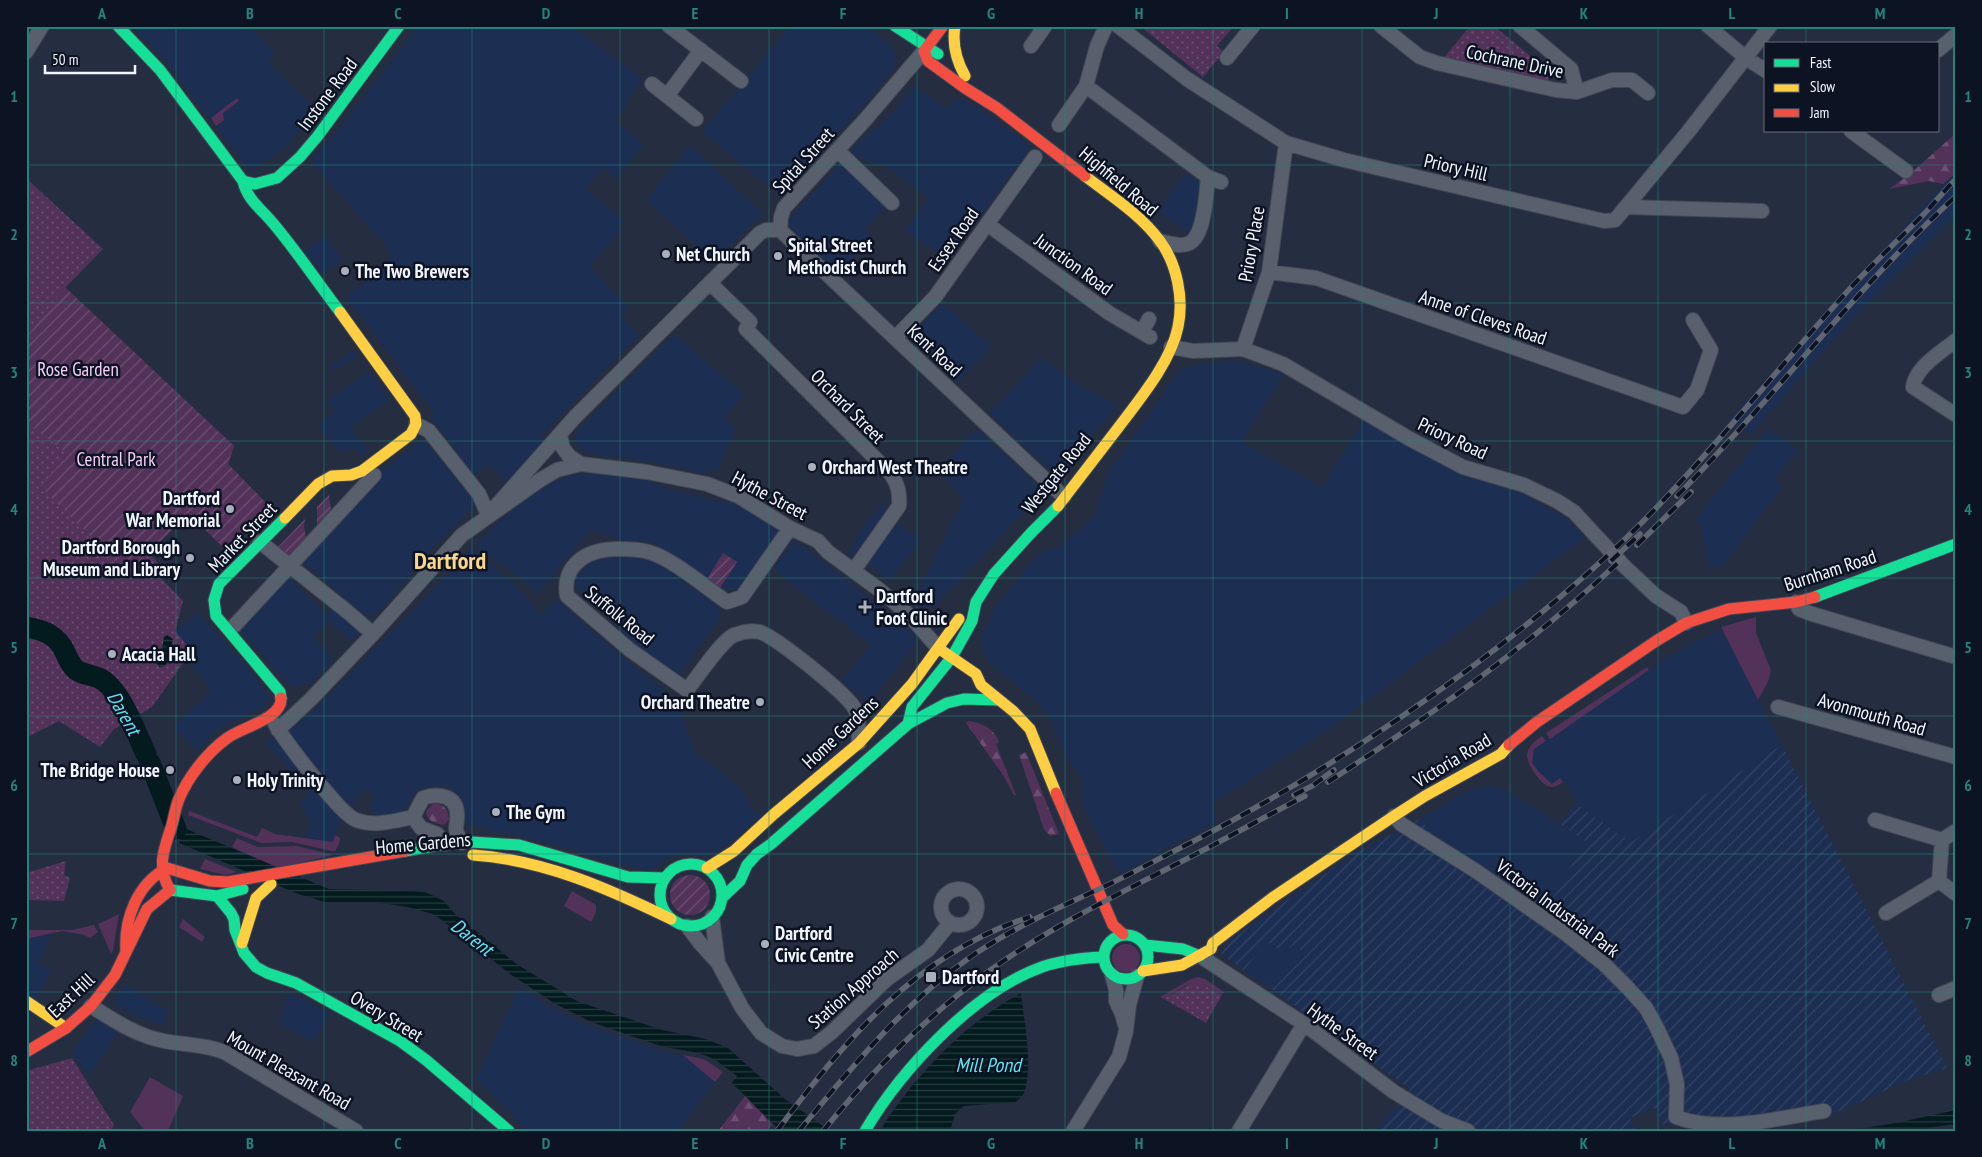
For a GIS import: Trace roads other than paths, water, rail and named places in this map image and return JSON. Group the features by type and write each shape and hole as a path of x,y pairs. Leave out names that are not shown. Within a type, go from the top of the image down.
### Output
{"main road":[{"path":"118,26 160,70 243,181 244,189 271,221 411,409 415,416 416,424"},
{"name":"Instone Road","path":"271,221 270,199 277,178 318,137 399,26"},
{"name":"Highfield Road","path":"895,26 926,49 955,66 997,108"},
{"path":"906,33 924,35 943,26"},
{"path":"926,49 943,26"},
{"name":"Highfield Road","path":"955,26 955,52 965,76"},
{"name":"Highfield Road","path":"926,49 925,57 928,61 997,108 1140,218 1160,241 1174,270 1179,291 1180,308"},
{"name":"Instone Road","path":"243,181 255,184 277,178"},
{"path":"256,204 264,182"},
{"name":"Westgate Road","path":"949,662 972,621 976,602 994,574 1057,508 1150,386 1171,347 1178,328 1180,308"},
{"name":"Market Street","path":"274,723 283,699 280,692 216,616 213,608 214,596 219,584 318,484 332,476 351,475 362,471 411,434 416,424"},
{"name":"Burnham Road","path":"1711,614 1729,609 1796,602 1956,544"},
{"name":"Home Gardens","path":"707,868 720,862 742,845 774,814 859,743 919,676 965,608 976,602"},
{"name":"Victoria Road","path":"1112,975 1127,979 1140,974 1182,965 1200,956 1211,949 1213,943 1272,898 1394,816 1425,796 1502,754 1512,741 1537,722 1656,641 1686,623 1711,614"},
{"name":"Hythe Street","path":"938,649 971,684 981,685 1013,710 1030,729 1076,842 1113,925 1122,934"},
{"name":"Home Gardens","path":"722,898 740,880 747,865 757,854 771,844 908,724 912,707 949,662"},
{"path":"908,724 947,702 964,699 998,700"},
{"path":"170,890 163,880 161,870 164,846 180,795 200,766 227,737 274,723"},
{"name":"Home Gardens","path":"170,890 216,896 231,886 445,844 461,851 495,842 519,845 628,877 665,878"},
{"name":"Home Gardens","path":"161,870 167,868 231,886 271,884 334,867 488,848 498,857 559,871 615,892 671,918"},
{"path":"693,864 707,868 719,881 722,898 719,909 703,923 687,926 671,918 662,906 660,896 665,878 682,865 693,864"},
{"name":"East Hill","path":"126,951 125,936 130,911 144,888 161,870"},
{"path":"242,944 256,898 271,884"},
{"name":"East Hill","path":"26,1052 66,1028 91,1006 115,975 147,909 170,890"},
{"name":"Overy Street","path":"216,896 233,916 235,930 248,958 262,970 296,983 400,1041 426,1060 509,1131"},
{"path":"1112,975 1105,965 1103,956 1106,946 1111,940 1122,934"},
{"name":"Victoria Road","path":"1122,934 1135,936 1145,945 1183,949 1200,956"},
{"name":"Victoria Road","path":"1183,949 1206,942 1213,943"},
{"path":"1140,974 1148,962 1145,945"},
{"path":"864,1131 890,1090 922,1054 999,988 1037,968 1079,958 1103,956"},
{"path":"26,1001 66,1028"}],"street":[{"path":"26,52 42,26"},
{"path":"1031,46 1045,26"},
{"path":"1059,125 1086,86 1097,46 1106,26"},
{"name":"Priory Hill","path":"1118,26 1187,79 1286,142 1344,160 1604,221 1615,220 1688,132 1770,26"},
{"path":"1227,58 1253,26"},
{"name":"Cochrane Drive","path":"1380,26 1420,57 1437,63 1556,90 1577,92 1612,80 1632,80 1648,93"},
{"path":"1520,26 1570,68 1577,92"},
{"path":"1708,26 1746,58 1764,70"},
{"path":"676,28 741,81"},
{"path":"1940,48 1956,35"},
{"name":"Spital Street","path":"780,230 784,208 926,49"},
{"path":"667,96 701,50"},
{"path":"652,84 696,119"},
{"path":"1086,86 1208,177 1222,182"},
{"path":"1851,132 1906,171"},
{"name":"Priory Place","path":"1243,349 1269,272 1286,142"},
{"path":"837,150 892,203"},
{"name":"Essex Road","path":"895,338 935,297 1035,157"},
{"path":"1160,241 1186,245 1196,239 1201,228 1208,177"},
{"path":"1626,207 1762,211"},
{"name":"Junction Road","path":"987,224 1109,313 1146,335 1149,319"},
{"path":"488,515 575,417 760,233 766,230 780,230"},
{"name":"Kent Road","path":"780,230 1064,497"},
{"name":"Anne of Cleves Road","path":"1269,272 1316,278 1683,407 1697,390 1711,350 1693,320"},
{"name":"Orchard Street","path":"710,283 750,322 746,329 891,474 896,482 900,494 899,506 854,570"},
{"path":"1956,340 1923,368 1914,380 1913,387 1956,415"},
{"name":"Priory Road","path":"1171,347 1192,351 1243,349 1283,364 1410,439 1463,467 1524,486 1557,501 1574,512 1623,565 1656,596 1681,612 1686,623"},
{"path":"416,424 429,430 481,493 488,515"},
{"path":"560,435 563,448 569,456 581,464"},
{"path":"461,851 456,830 457,811 453,802 444,795 433,794 424,798 412,817 385,823 354,820 325,791 274,723 312,699 462,535 546,476 557,470 581,464"},
{"name":"Hythe Street","path":"581,464 647,472 707,484 738,496 790,528 818,541 828,552 854,570 909,615 938,649"},
{"path":"234,626 374,475"},
{"name":"Suffolk Road","path":"790,528 742,597 727,602 662,558 649,552 610,549 592,552 575,564 567,577 565,588 567,596 630,650 687,690 732,635 758,632 772,637 836,688 849,701 856,711 859,743"},
{"path":"260,542 289,567 350,613 372,634"},
{"path":"1796,602 1799,609 1809,613 1956,657"},
{"name":"Avonmouth Road","path":"1778,707 1956,758"},
{"name":"Victoria Industrial Park","path":"1394,816 1401,824 1476,871 1566,934 1604,964 1627,987 1646,1008 1671,1058 1677,1084 1676,1117 1705,1125 1730,1124 1824,1111"},
{"path":"412,817 422,828 437,834 445,844"},
{"path":"1875,820 1942,840 1956,831"},
{"path":"1939,881 1942,840"},
{"path":"1939,881 1956,894"},
{"path":"1886,913 1939,881"},
{"name":"Station Approach","path":"712,917 718,963"},
{"name":"Station Approach","path":"687,926 718,963 742,1008 761,1033 782,1046 805,1048 814,1046 823,1040 887,979 928,950 950,923"},
{"name":"Hythe Street","path":"1200,956 1304,1024 1394,1092 1442,1121 1468,1131"},
{"path":"1079,1129 1119,1057 1126,1031 1129,1005 1140,974"},
{"path":"1112,975 1116,990 1116,1002 1122,1014 1126,1031"},
{"path":"1939,995 1956,988"},
{"name":"Mount Pleasant Road","path":"91,1006 144,1036 164,1041 211,1047 224,1052 356,1131"},
{"path":"1239,1131 1304,1024"}],"water":[{"path":"167,635 173,639 169,660 165,666 159,667 155,661 162,649 164,637"},
{"path":"184,828 329,889 411,891 424,892 434,896 444,901 455,914 518,965 577,1001 662,1030 706,1039 728,1048 785,1099 830,1131 800,1132 779,1129 732,1083 737,1076 717,1061 694,1052 664,1047 589,1021 554,1003 510,974 433,914 377,902 325,902 298,894 179,843"},
{"name":"Mill Pond","path":"1021,993 1028,1067 1025,1090 1019,1100 1016,1102 964,1106 955,1114 950,1131 883,1131 881,1129 910,1089 943,1052 980,1020 1000,1005"},
{"path":"1956,1110 1956,1124 1905,1131 1839,1131 1891,1124"}],"waterway":[{"name":"Darent","path":"26,627 39,630 54,637 62,646 75,669 97,677 111,687 123,705 146,754"},
{"name":"Darent","path":"150,763 176,829"}],"railway":[{"path":"799,1131 878,1038 921,996 969,958 1015,929 1229,823 1334,761 1469,669 1543,611 1591,571 1659,505 1709,451 1855,283 1956,179"},
{"path":"1677,496 1747,421 1883,268 1956,196"},
{"path":"1637,545 1691,492"},
{"path":"1611,561 1640,534"},
{"path":"1328,782 1405,731 1518,649 1623,558"},
{"path":"1294,795 1312,786 1334,770"},
{"path":"823,1131 901,1045 966,988 1013,954 1090,909 1305,796"},
{"path":"777,1131 829,1064 887,1003 919,976 953,952 990,933 1030,917"}],"place":[{"name":"Net Church","path":"666,254"},
{"name":"Spital Street Methodist Church","path":"778,256"},
{"name":"The Two Brewers","path":"345,271"},
{"name":"Orchard West Theatre","path":"812,467"},
{"name":"Dartford War Memorial","path":"230,509"},
{"name":"Dartford Borough Museum and Library","path":"190,558"},
{"name":"Dartford Foot Clinic","path":"865,607"},
{"name":"Acacia Hall","path":"112,654"},
{"name":"Orchard Theatre","path":"760,702"},
{"name":"The Bridge House","path":"170,770"},
{"name":"Holy Trinity","path":"237,780"},
{"name":"The Gym","path":"496,812"},
{"name":"Dartford Civic Centre","path":"765,944"},
{"name":"Dartford","path":"931,977"}],"district":[{"name":"Dartford","path":"450,561"}],"park label":[{"name":"Rose Garden","path":"78,369"},
{"name":"Central Park","path":"116,459"}]}
